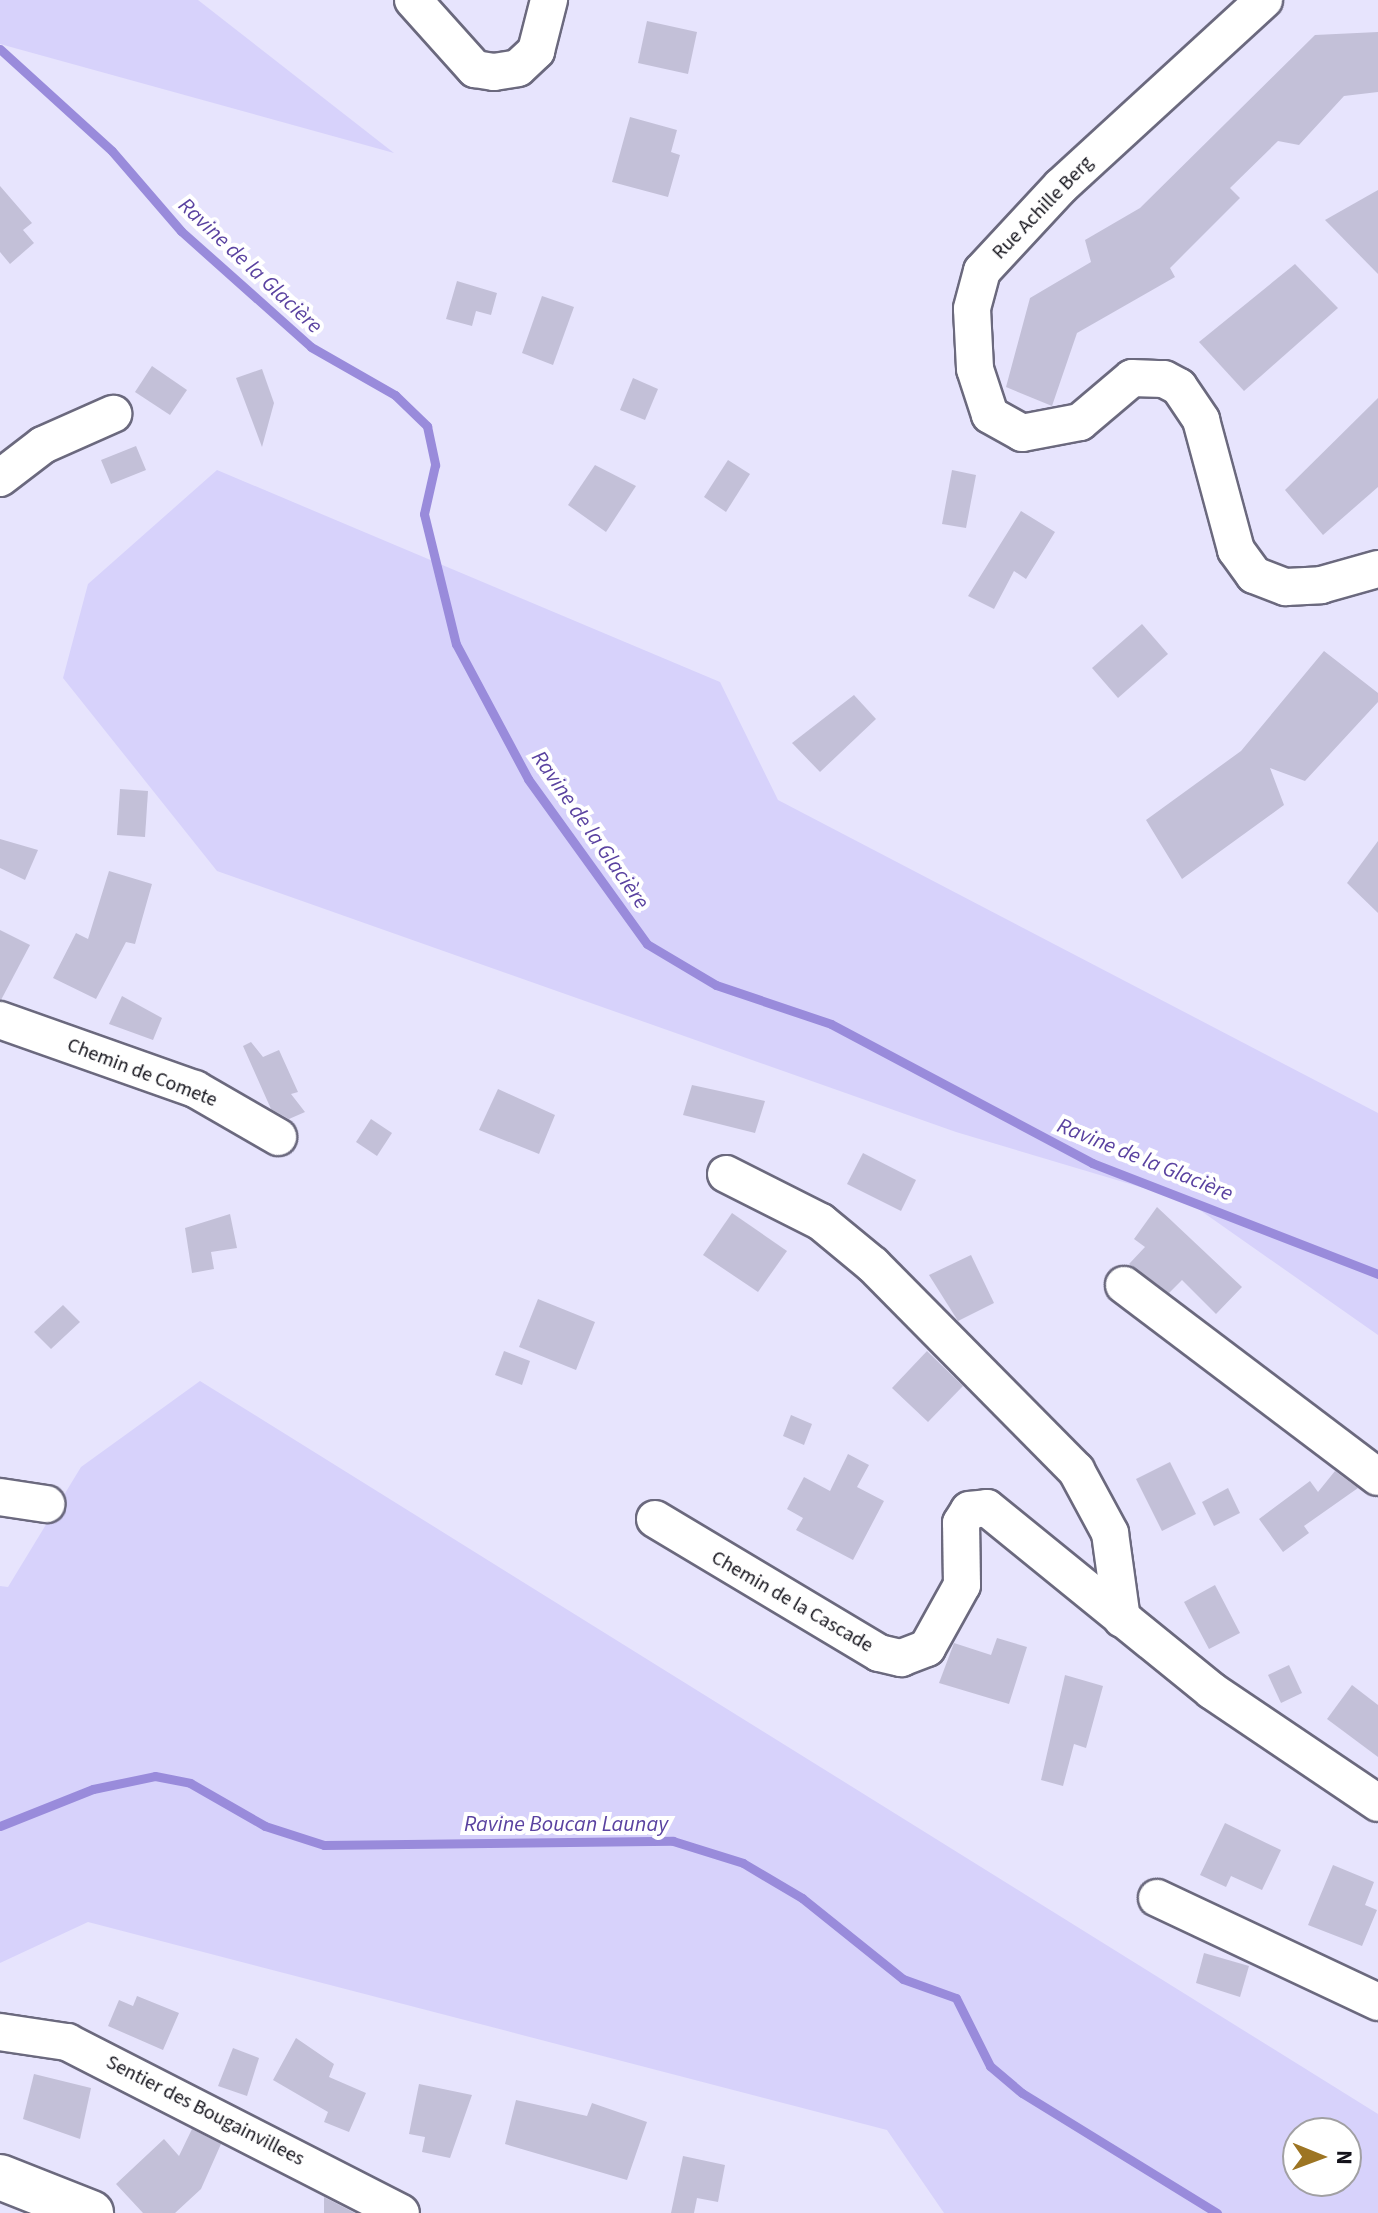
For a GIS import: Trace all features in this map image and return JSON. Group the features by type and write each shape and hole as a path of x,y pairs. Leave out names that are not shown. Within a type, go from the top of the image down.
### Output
{"main road":[{"path":"0,2177 91,2213"}],"street":[{"path":"413,0 475,69 494,72 518,68 536,51 549,0"},
{"name":"Rue Achille Berg","path":"1264,0 1016,231 982,271 972,309 975,369 990,415 1022,433 1056,432 1080,422 1132,378 1164,379 1188,398 1217,472 1236,550 1254,575 1286,587 1378,569"},
{"path":"0,478 43,445 113,414"},
{"name":"Chemin de Comete","path":"0,1020 195,1089 278,1137"},
{"path":"726,1174 821,1222 873,1265 1076,1470 1110,1533 1122,1619"},
{"path":"1124,1285 1378,1477"},
{"path":"0,1497 46,1504"},
{"name":"Chemin de la Cascade","path":"655,1519 879,1653 901,1658 927,1648 962,1585 961,1523 969,1510 1006,1518 1122,1619 1378,1803"},
{"path":"1157,1898 1378,2002"},
{"name":"Sentier des Bougainvillees","path":"0,2032 67,2042 401,2213"}],"shaded area":[{"path":"0,0 198,0 394,153 0,44"},
{"path":"217,470 720,682 778,800 1378,1113 1378,1335 1187,1201 956,1132 217,871 63,678 88,584"},
{"path":"200,1381 1378,2114 1378,2213 944,2213 887,2130 88,1922 0,1963 0,1586 8,1587 81,1467"}],"building":[{"path":"647,21 697,32 688,74 638,63"},
{"path":"1378,32 1378,92 1344,96 1299,145 1278,141 1230,188 1240,198 1170,268 1175,277 1077,333 1052,406 1006,387 1030,298 1091,262 1085,240 1140,208 1315,35"},
{"path":"630,117 677,130 671,152 680,155 668,197 612,182"},
{"path":"0,186 32,223 23,230 34,243 10,264 0,252"},
{"path":"1378,190 1378,274 1325,220"},
{"path":"1295,264 1338,308 1244,391 1199,342"},
{"path":"457,281 497,293 491,315 476,311 472,326 446,319"},
{"path":"542,296 574,307 553,365 522,353"},
{"path":"152,366 187,390 170,415 135,392"},
{"path":"262,369 274,403 262,447 236,378"},
{"path":"633,378 658,389 645,420 620,410"},
{"path":"1378,398 1378,487 1323,535 1285,490"},
{"path":"136,446 146,470 111,484 101,460"},
{"path":"728,460 750,474 726,512 704,497"},
{"path":"595,465 636,486 606,532 568,505"},
{"path":"952,470 976,475 966,528 942,524"},
{"path":"1021,511 1055,532 1026,579 1014,571 994,609 968,596"},
{"path":"1142,624 1168,654 1118,698 1092,668"},
{"path":"1324,651 1378,693 1378,702 1305,781 1270,768 1284,805 1182,879 1146,820 1241,751"},
{"path":"854,695 876,719 820,772 792,743"},
{"path":"120,789 148,791 145,837 117,835"},
{"path":"0,839 38,850 25,880 0,868"},
{"path":"1378,841 1378,913 1347,883"},
{"path":"109,871 152,884 135,944 126,942 96,999 53,978 76,933 88,939"},
{"path":"0,930 30,945 1,1000 0,1000"},
{"path":"122,996 162,1018 153,1040 109,1024"},
{"path":"251,1042 263,1057 279,1050 298,1092 291,1094 305,1112 289,1119 271,1109 243,1046"},
{"path":"692,1085 765,1101 755,1133 683,1115"},
{"path":"498,1089 555,1115 539,1154 479,1130"},
{"path":"371,1119 392,1133 377,1156 356,1142"},
{"path":"863,1153 916,1180 901,1211 847,1184"},
{"path":"1157,1207 1242,1287 1216,1314 1182,1280 1169,1293 1129,1264 1145,1247 1134,1239"},
{"path":"732,1213 787,1251 758,1292 703,1255"},
{"path":"230,1214 237,1248 211,1252 214,1269 192,1273 185,1228"},
{"path":"971,1255 994,1303 958,1321 929,1275"},
{"path":"538,1299 595,1322 576,1370 519,1347"},
{"path":"63,1305 80,1322 51,1349 34,1332"},
{"path":"504,1351 530,1361 522,1385 495,1375"},
{"path":"927,1351 963,1386 928,1422 892,1388"},
{"path":"791,1415 812,1424 804,1445 783,1436"},
{"path":"848,1454 869,1465 857,1487 884,1501 853,1560 796,1530 803,1518 787,1509 804,1477 830,1491"},
{"path":"1170,1462 1196,1514 1162,1531 1136,1479"},
{"path":"1335,1471 1358,1488 1304,1526 1309,1533 1283,1552 1259,1519 1310,1481 1318,1492"},
{"path":"1228,1488 1240,1513 1214,1526 1202,1502"},
{"path":"1215,1585 1240,1633 1209,1649 1184,1602"},
{"path":"997,1638 1027,1647 1009,1704 939,1683 954,1643 991,1655"},
{"path":"1289,1665 1302,1693 1281,1703 1268,1675"},
{"path":"1065,1675 1103,1686 1086,1748 1074,1744 1063,1786 1041,1780"},
{"path":"1352,1685 1378,1705 1378,1757 1327,1719"},
{"path":"1225,1823 1281,1850 1262,1890 1231,1876 1226,1887 1200,1875"},
{"path":"1333,1865 1374,1882 1365,1905 1377,1910 1362,1946 1308,1925"},
{"path":"1204,1953 1249,1966 1240,1997 1196,1983"},
{"path":"137,1996 179,2013 163,2050 108,2026 119,2000 133,2006"},
{"path":"296,2038 334,2064 329,2077 366,2093 349,2132 324,2122 328,2112 273,2080"},
{"path":"233,2048 259,2058 247,2096 218,2086"},
{"path":"34,2074 91,2088 80,2139 23,2119"},
{"path":"419,2084 472,2095 450,2158 422,2152 425,2137 409,2134"},
{"path":"516,2100 587,2116 592,2103 647,2122 627,2180 505,2144"},
{"path":"192,2129 221,2144 201,2189 175,2213 143,2213 116,2184 164,2139 179,2156"},
{"path":"683,2156 725,2165 718,2202 697,2198 694,2213 671,2213"},
{"path":"324,2197 355,2213 324,2213"}],"waterway":[{"name":"Ravine de la Glacière","path":"0,49 112,151 181,231 311,347 395,395 427,426 435,465 424,514 456,644 528,779 647,944 716,985 831,1024 1092,1163 1378,1274"},
{"name":"Ravine Boucan Launay","path":"0,1826 93,1789 155,1776 190,1783 265,1826 324,1845 673,1841 743,1863 802,1898 903,1979 956,1998 990,2066 1022,2093 1217,2213"}]}
